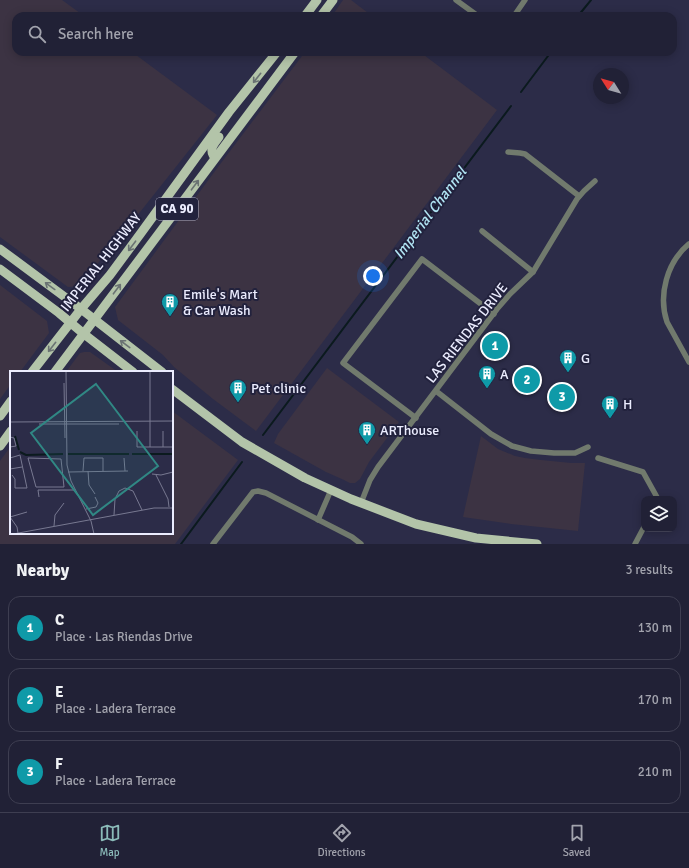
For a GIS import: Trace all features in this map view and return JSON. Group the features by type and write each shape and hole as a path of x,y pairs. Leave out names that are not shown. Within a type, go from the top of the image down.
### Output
{"main road":[{"path":"308,12 317,0"},
{"path":"324,12 333,0"},
{"name":"IMPERIAL HIGHWAY","path":"33,371 81,309 110,275 236,103 274,56"},
{"name":"IMPERIAL HIGHWAY","path":"56,371 291,56"},
{"path":"215,158 211,152 212,146 236,113 236,103"},
{"path":"0,249 161,371"},
{"path":"0,269 59,312 84,334 132,371"},
{"path":"173,390 242,442 287,468 361,503 397,518 476,538 480,541 537,544"},
{"path":"0,416 10,401"},
{"path":"0,446 10,432"}],"street":[{"path":"456,0 472,12"},
{"path":"517,12 526,0"},
{"path":"508,152 525,154 579,196"},
{"name":"LAS RIENDAS DRIVE","path":"361,503 370,480 378,467 494,314 510,294 533,272 579,196 595,181"},
{"path":"482,231 533,272"},
{"path":"689,244 681,251 671,265 666,280 663,303 667,322 689,362"},
{"path":"416,418 343,363 422,259 494,314"},
{"path":"436,391 491,434 512,446 531,451 559,453 575,453 588,447"},
{"path":"598,458 643,472 656,496"},
{"path":"318,520 331,490"},
{"path":"213,544 253,492 258,491 264,492 352,537 361,544"},
{"path":"635,544 641,532"}],"shaded area":[{"path":"0,0 62,0 78,12 12,12 12,56 137,56 217,115 125,231 116,239 81,286 68,287 0,237"},
{"path":"343,0 351,0 367,12 335,12"},
{"path":"302,56 425,56 497,110 256,431 213,399 174,367 163,355 118,320 115,307"},
{"path":"0,285 47,321 49,333 21,371 10,371 10,385 0,399"},
{"path":"90,352 117,371 67,371 80,353"},
{"path":"327,368 399,422 369,462 360,479 355,483 350,483 326,472 274,443 278,434"},
{"path":"173,412 238,460 175,544 0,544 0,461 10,447 10,534 173,534"},
{"path":"481,436 498,449 515,456 571,463 585,463 578,531 463,517"}],"waterway":[{"name":"Imperial Channel","path":"581,12 591,0"},
{"name":"Imperial Channel","path":"521,92 548,56"},
{"name":"Imperial Channel","path":"263,435 511,106"},
{"name":"Imperial Channel","path":"181,544 242,462"}],"place":[{"name":"Emile's Mart & Car Wash","path":"170,317"},
{"name":"C","path":"495,346"},
{"name":"G","path":"568,373"},
{"name":"E","path":"527,380"},
{"name":"A","path":"487,389"},
{"name":"F","path":"562,397"},
{"name":"Pet clinic","path":"238,403"},
{"name":"H","path":"610,419"},
{"name":"ARThouse","path":"367,445"}]}
